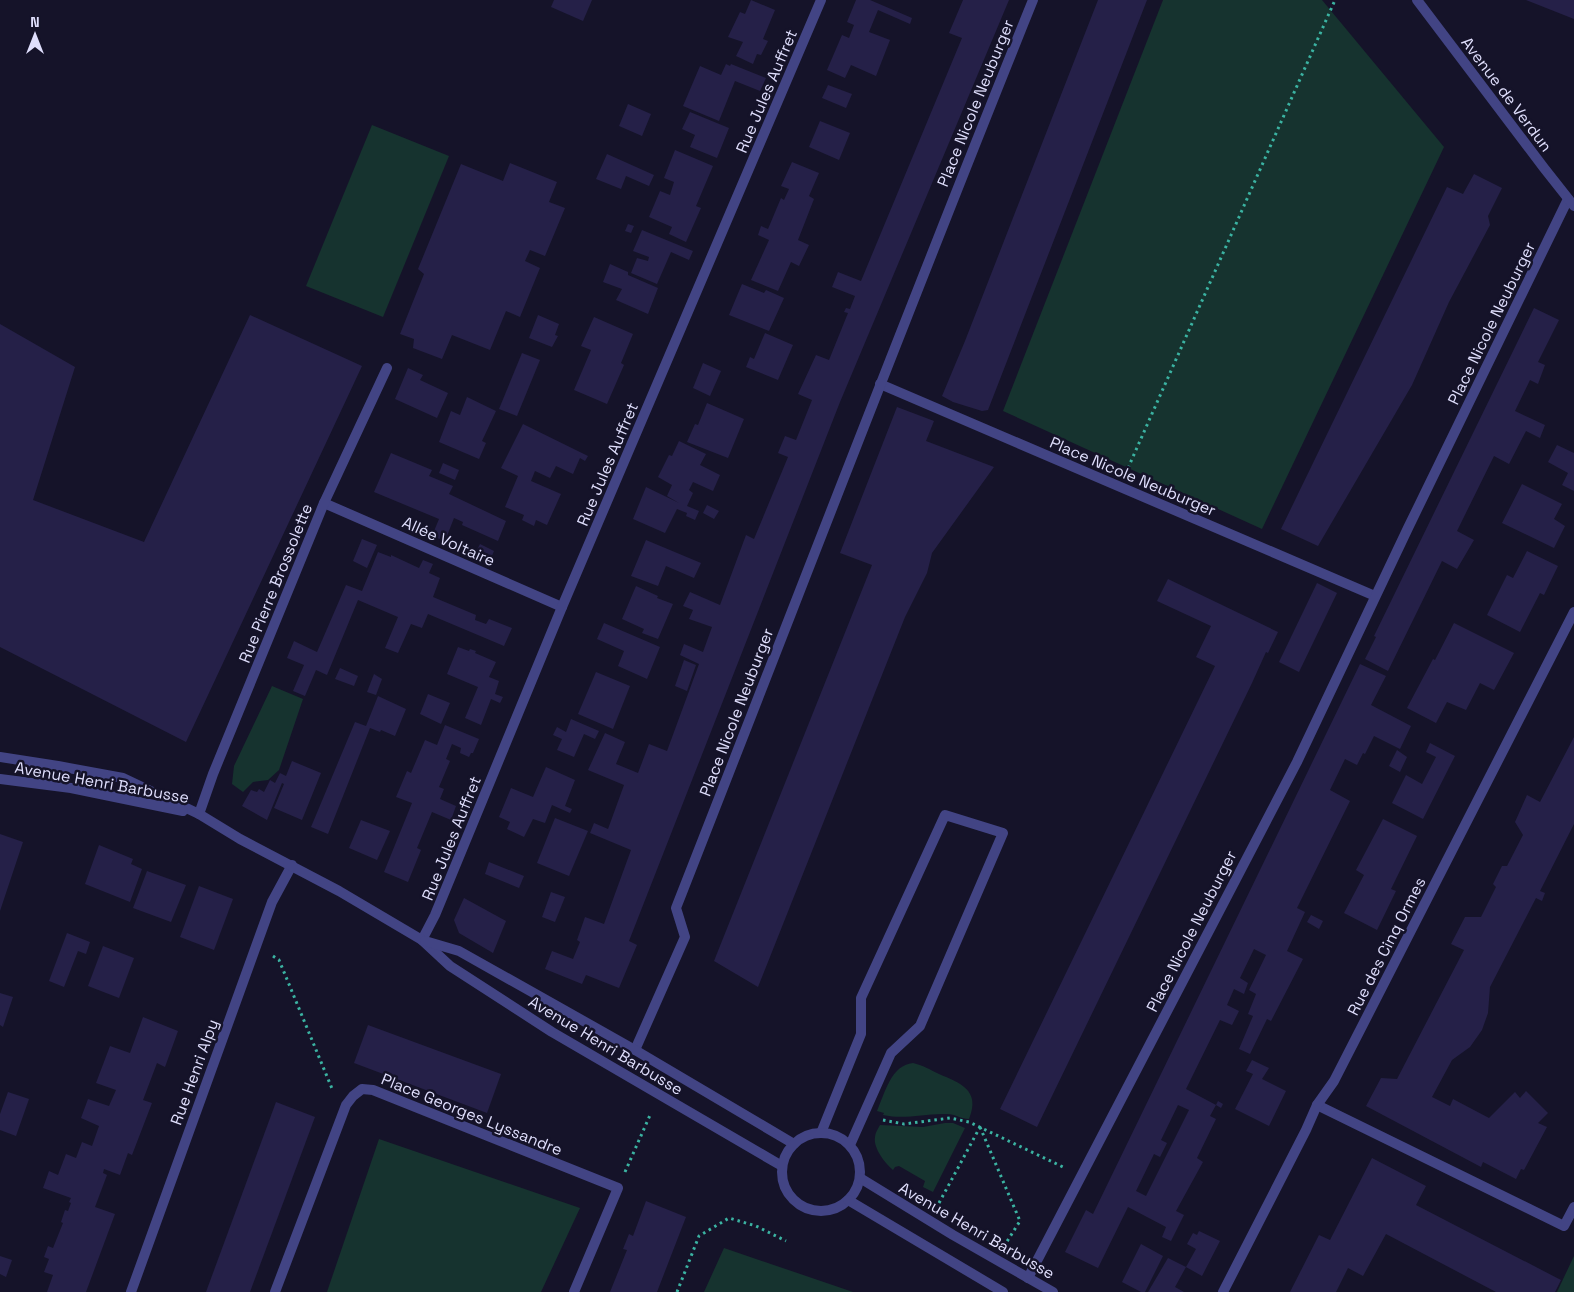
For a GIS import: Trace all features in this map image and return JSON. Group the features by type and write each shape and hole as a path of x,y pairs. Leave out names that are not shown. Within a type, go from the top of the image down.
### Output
{"street":[{"name":"Rue Jules Auffret","path":"422,940 435,915 562,607 821,0"},
{"name":"Place Nicole Neuburger","path":"635,1050 685,937 676,908 880,384 1033,0"},
{"name":"Avenue de Verdun","path":"1417,0 1571,202"},
{"name":"Place Nicole Neuburger","path":"1028,1278 1296,762 1571,202"},
{"name":"Rue Pierre Brossolette","path":"199,814 213,774 324,503 387,368"},
{"name":"Place Nicole Neuburger","path":"880,384 1376,596"},
{"name":"Allée Voltaire","path":"324,503 562,607"},
{"name":"Rue des Cinq Ormes","path":"1223,1292 1317,1105 1334,1081 1574,612"},
{"name":"Avenue Henri Barbusse","path":"0,757 123,778 199,814 240,839 292,865 422,940 450,966 552,1032 782,1166"},
{"name":"Avenue Henri Barbusse","path":"0,780 71,788 199,814"},
{"path":"821,1133 860,1034 861,998 944,815 1003,832 920,1026 891,1053 850,1145"},
{"name":"Rue Henri Alpy","path":"131,1292 256,943 272,902 292,865"},
{"name":"Avenue Henri Barbusse","path":"422,940 459,951 635,1050 794,1144"},
{"name":"Place Georges Lyssandre","path":"275,1292 344,1110 353,1096 362,1089 373,1090 618,1188"},
{"path":"1317,1105 1564,1226 1574,1207"},
{"path":"821,1133 836,1136 850,1145 859,1160 860,1178 856,1190 848,1200 831,1210 812,1210 795,1201 784,1185 782,1166 786,1154 794,1144 806,1136 821,1133"},
{"name":"Avenue Henri Barbusse","path":"860,1178 929,1221 1053,1292"},
{"path":"574,1292 618,1188"},
{"path":"848,1200 1002,1292"}],"path":[{"path":"1120,486 1335,0"},
{"path":"256,943 278,960 338,1104 344,1110"},
{"path":"618,1188 659,1095"},
{"path":"863,1115 904,1124 950,1118 969,1122 1082,1175"},
{"path":"929,1221 980,1126"},
{"path":"980,1126 1020,1221 996,1259"},
{"path":"677,1292 699,1236 729,1218 756,1226 786,1241"}],"green space":[{"path":"1163,0 1322,0 1444,147 1262,529 1003,411"},
{"path":"372,125 449,156 383,317 306,286"},
{"path":"272,686 303,699 279,770 268,780 253,782 243,792 232,784 234,766"},
{"path":"913,1063 954,1081 966,1089 972,1101 969,1119 947,1114 907,1117 891,1116 883,1115 884,1113 877,1111 894,1074 905,1065"},
{"path":"953,1123 965,1128 933,1192 923,1187 925,1181 899,1166 893,1170 883,1159 876,1146 875,1136 880,1125 923,1127"},
{"path":"379,1139 580,1208 541,1292 327,1292"},
{"path":"724,1248 853,1292 704,1292"},
{"path":"1574,1256 1574,1292 1557,1292"}],"building":[{"path":"554,0 592,0 583,21 551,7"},
{"path":"751,0 775,10 763,39 768,41 761,55 757,54 753,64 736,56 743,42 728,37 740,12 745,14"},
{"path":"856,0 870,0 912,18 910,24 878,10 869,32 890,40 876,76 851,65 845,78 827,70 842,35 849,38 854,25 847,22"},
{"path":"963,0 1009,0 840,402 629,941 637,945 619,988 586,975 582,984 545,969 552,951 573,959 580,942 577,940 585,917 604,924 631,850 590,833 594,823 608,829 624,785 588,770 605,733 625,742 616,764 638,773 649,744 667,751 699,664 680,655 684,644 703,652 712,627 689,619 693,610 683,606 690,592 720,605 746,535 754,539 788,457 778,453 785,436 796,440 812,400 798,394 816,355 829,360 848,313 844,312 846,308 850,309 855,296 832,287 838,272 861,281 962,38 949,33"},
{"path":"1098,0 1147,0 988,410 982,411 953,402 942,396"},
{"path":"1526,0 1574,0 1574,19"},
{"path":"726,64 730,66 731,64 766,78 760,91 735,81 719,121 683,106 700,66 721,75"},
{"path":"828,85 852,94 846,108 822,98"},
{"path":"628,104 651,114 642,136 619,126"},
{"path":"690,112 729,128 717,158 690,147 695,135 682,129"},
{"path":"820,121 850,133 839,160 809,147"},
{"path":"675,150 713,166 696,206 701,208 686,242 669,234 672,227 649,217 660,191 670,195 674,182 664,178"},
{"path":"607,154 654,175 649,186 626,176 621,189 596,179"},
{"path":"792,162 819,173 809,196 814,199 798,240 809,245 799,266 791,262 778,291 751,280 769,240 758,235 761,226 768,229 781,198 784,200 789,189 781,186"},
{"path":"510,163 557,182 549,202 565,208 545,256 530,250 525,261 540,268 520,317 506,311 490,350 452,335 442,359 413,348 414,339 400,334 424,274 418,269 461,164 503,181"},
{"path":"1474,174 1502,188 1488,216 1490,225 1449,302 1412,385 1318,546 1281,529 1447,187 1463,194"},
{"path":"628,224 634,226 631,233 625,231"},
{"path":"642,230 693,251 689,260 671,252 657,284 631,273 637,258 648,261 649,257 633,251"},
{"path":"610,264 628,272 628,275 658,288 648,314 616,300 622,289 603,282"},
{"path":"742,284 764,293 766,290 784,298 769,331 729,315"},
{"path":"1534,308 1559,320 1538,362 1545,365 1538,384 1530,380 1515,411 1545,425 1540,438 1526,431 1509,464 1494,456 1457,531 1474,540 1457,569 1442,561 1388,671 1365,659 1376,637 1374,636"},
{"path":"250,315 362,366 186,742 0,647 0,324 75,367 33,500 144,542"},
{"path":"538,315 559,324 555,335 558,336 552,347 529,338"},
{"path":"594,317 633,334 621,363 624,365 607,404 574,390 591,350 581,346"},
{"path":"765,333 793,345 778,380 746,367 750,357 754,359"},
{"path":"522,353 540,360 517,416 499,409"},
{"path":"703,363 721,371 710,396 693,388"},
{"path":"408,368 423,375 420,380 448,393 437,418 395,399"},
{"path":"467,397 496,411 482,441 486,443 479,459 439,442 451,411 460,415"},
{"path":"707,403 744,419 728,458 687,442 695,424 698,425"},
{"path":"897,407 934,421 926,441 994,467 932,553 927,573 905,617 758,987 714,961 872,565 840,553"},
{"path":"523,424 588,456 585,461 580,458 573,474 556,466 550,478 535,471 531,481 561,494 547,525 536,520 534,526 522,520 524,515 505,507 518,476 501,468"},
{"path":"679,441 706,454 700,465 720,475 713,491 693,482 689,490 693,493 687,506 699,511 695,520 686,516 687,513 677,509 665,533 633,519 646,487 679,503 667,496 672,485 658,477 669,455 672,456"},
{"path":"1557,445 1574,453 1574,491 1562,485 1568,473 1548,462"},
{"path":"391,453 432,470 429,476 453,486 449,494 506,521 498,541 462,525 463,522 454,518 445,541 432,536 439,519 374,492"},
{"path":"443,463 459,470 455,480 439,473"},
{"path":"1522,484 1562,504 1554,519 1565,526 1554,548 1502,523"},
{"path":"707,505 719,511 714,519 703,513"},
{"path":"362,539 377,545 367,568 353,561"},
{"path":"646,540 701,563 694,578 666,566 658,586 631,576"},
{"path":"480,544 494,551 490,560 475,554"},
{"path":"1527,551 1558,566 1544,595 1540,593 1520,632 1487,615 1507,575 1513,578"},
{"path":"378,552 391,557 391,555 419,568 423,560 433,564 429,573 440,578 433,597 476,615 475,620 486,624 489,619 512,628 504,646 428,614 422,628 411,624 398,653 385,648 398,617 358,600 327,675 316,670 305,696 293,691 304,665 287,658 294,641 317,652 346,585 362,591"},
{"path":"1168,579 1278,632 1268,653 1266,652 1037,1127 1000,1109 1215,666 1196,657 1211,626 1157,601"},
{"path":"1317,583 1337,593 1299,672 1279,662"},
{"path":"636,586 658,596 657,598 673,604 658,639 642,633 644,629 622,619"},
{"path":"604,623 660,647 647,679 618,666 624,651 597,639"},
{"path":"1454,623 1514,653 1494,690 1480,683 1466,710 1447,702 1436,723 1407,708"},
{"path":"458,647 469,651 470,649 476,651 475,653 496,662 489,677 499,681 495,694 503,697 500,703 491,699 481,725 465,718 478,687 447,674"},
{"path":"684,660 696,665 687,691 675,686"},
{"path":"1360,664 1386,676 1371,705 1411,726 1400,749 1374,736 1357,765 1345,759 1330,790 1350,801 1297,908 1305,912 1287,951 1303,959 1271,1021 1267,1019 1250,1054 1239,1049 1253,1016 1248,1014 1256,994 1249,990 1266,955 1254,949 1240,978 1248,983 1244,994 1234,989 1227,1005 1239,1011 1232,1025 1220,1020 1186,1089 1216,1105 1210,1116 1216,1119 1197,1158 1203,1162 1176,1211 1184,1215 1171,1241 1162,1237 1166,1227 1128,1207 1098,1268 1065,1252 1086,1210 1093,1214","holes":["1178,1105 1189,1110 1146,1196 1136,1191 1154,1154 1160,1157 1167,1143 1161,1140"]},
{"path":"340,668 358,676 354,686 335,679"},
{"path":"596,672 630,686 613,729 578,714"},
{"path":"374,674 382,679 376,695 367,692"},
{"path":"428,694 450,703 441,724 420,714"},
{"path":"378,696 406,709 395,736 370,728 328,834 311,827 355,722 366,726"},
{"path":"571,719 599,731 595,739 584,734 574,757 557,750 562,739 553,735 557,727 566,732"},
{"path":"445,725 479,739 473,753 469,757 460,753 461,748 452,744 446,759 450,761 439,787 444,789 440,799 456,806 451,820 432,812 417,848 421,850 408,882 384,872 412,803 396,797 407,771 411,773 425,740 437,745"},
{"path":"1574,737 1574,824 1540,891 1545,893 1542,901 1536,898 1490,987 1488,1013 1482,1030 1470,1047 1452,1060 1432,1097 1450,1106 1453,1099 1489,1118 1515,1092 1520,1098 1526,1091 1548,1113 1538,1123 1547,1127 1524,1170 1521,1169 1516,1179 1483,1162 1481,1167 1366,1106 1381,1078 1397,1079 1464,950 1451,944 1465,917 1481,917 1496,887 1493,884 1502,866 1507,866 1523,835 1515,822 1527,795 1540,802"},
{"path":"1430,743 1455,756 1423,819 1392,803 1406,775 1422,784 1436,757 1426,752"},
{"path":"1397,750 1407,757 1400,772 1389,766"},
{"path":"292,761 321,773 302,820 274,808 284,784 282,783 267,820 242,806 251,790 257,792 259,789 264,792 270,780 275,783 280,773 286,776"},
{"path":"546,767 575,780 565,806 572,809 570,813 552,805 545,823 533,819 524,837 507,829 510,822 499,817 511,788 533,797"},
{"path":"555,818 588,831 569,876 537,863"},
{"path":"1383,819 1417,836 1391,889 1396,891 1377,930 1344,913 1364,875 1356,870"},
{"path":"361,820 390,831 377,860 349,848"},
{"path":"0,834 23,842 0,911"},
{"path":"99,845 133,859 131,864 142,869 130,902 85,884"},
{"path":"489,862 524,876 519,888 485,874"},
{"path":"147,871 186,885 171,922 133,908"},
{"path":"199,886 233,899 214,950 180,937"},
{"path":"551,892 565,897 555,922 542,917"},
{"path":"464,898 506,921 493,953 459,933 454,920"},
{"path":"1311,915 1323,921 1319,929 1307,922"},
{"path":"67,933 90,942 86,954 78,951 64,987 49,981"},
{"path":"103,946 134,958 119,998 88,986"},
{"path":"0,993 13,997 3,1027 0,1025"},
{"path":"143,1017 178,1031 165,1067 157,1063 143,1100 152,1103 132,1155 128,1153 120,1175 104,1169 103,1173 107,1175 95,1207 115,1214 86,1292 47,1292 53,1275 44,1272 49,1259 44,1257 48,1246 53,1248 63,1223 61,1222 65,1210 68,1211 71,1203 69,1202 71,1198 43,1188 49,1171 58,1175 66,1154 76,1158 82,1142 92,1146 99,1126 81,1118 88,1099 109,1106 116,1090 96,1083 110,1046 130,1053"},
{"path":"368,1025 501,1074 487,1113 354,1063"},
{"path":"1252,1060 1269,1068 1262,1079 1286,1091 1269,1126 1235,1109 1253,1074 1246,1071"},
{"path":"8,1092 29,1099 16,1136 0,1130 0,1114"},
{"path":"1218,1101 1223,1104 1221,1108 1216,1105"},
{"path":"276,1102 315,1117 250,1292 206,1292"},
{"path":"1372,1158 1426,1186 1416,1205 1561,1280 1555,1292 1496,1292 1386,1234 1363,1276 1348,1268 1336,1292 1290,1292 1319,1235 1330,1240"},
{"path":"646,1201 686,1217 657,1292 610,1292 627,1250 623,1249 629,1234 633,1236"},
{"path":"1199,1231 1220,1241 1202,1276 1186,1267 1196,1249 1187,1244 1193,1233 1197,1235"},
{"path":"1141,1244 1163,1256 1145,1292 1141,1292 1122,1282"},
{"path":"0,1256 12,1260 6,1277 0,1274"},
{"path":"1168,1258 1186,1267 1175,1287 1184,1292 1148,1292"}]}
